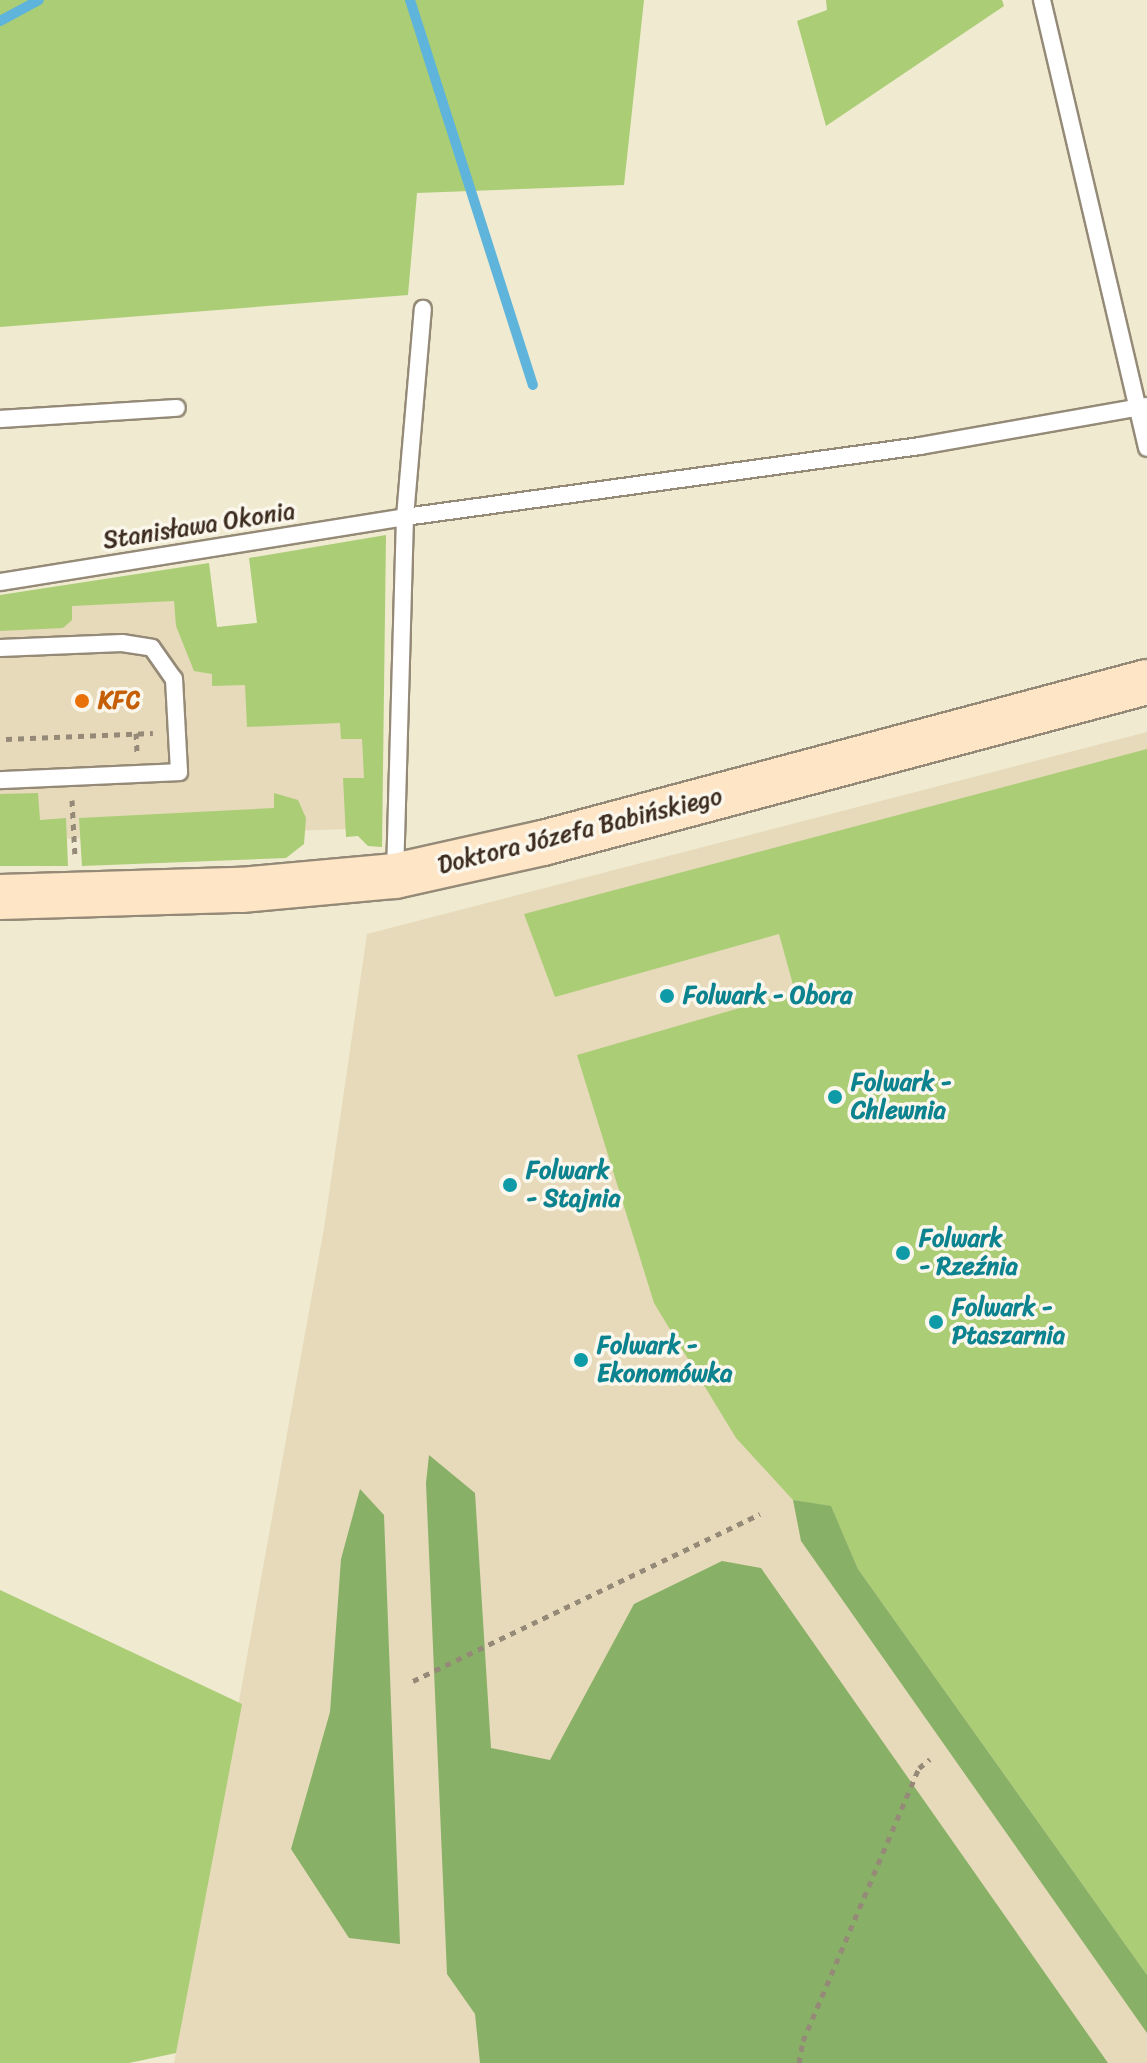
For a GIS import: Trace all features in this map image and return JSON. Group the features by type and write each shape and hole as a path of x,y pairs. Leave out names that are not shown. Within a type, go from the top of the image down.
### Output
{"street":[{"name":"Doktora Józefa Babińskiego","path":"0,897 241,890 395,876 543,843 1147,682"}],"lane":[{"path":"1042,0 1144,407 1147,448"},
{"path":"395,876 405,517 423,309"},
{"name":"Stanisława Okonia","path":"0,582 405,517 920,446 1144,407"},
{"path":"0,419 177,408"},
{"path":"0,648 122,643 152,648 174,679 179,772 0,780"}],"path":[{"path":"6,739 177,732"},
{"path":"72,792 75,871"},
{"path":"413,1681 760,1514"},
{"path":"799,2063 803,2041 919,1768 930,1759"}],"shaded area":[{"path":"175,591 208,665 373,721 375,828 0,841 0,616"},
{"path":"1147,732 1147,2063 174,2063 324,1228 367,934"}],"green space":[{"path":"0,0 644,0 624,185 417,193 408,295 0,327"},
{"path":"826,0 1002,0 1004,6 826,126 797,21 827,10"},
{"path":"386,535 382,847 368,846 358,836 346,837 343,778 364,778 362,739 341,739 340,723 247,727 245,685 212,686 212,674 194,671 176,626 174,601 72,606 72,620 63,628 0,631 0,595 209,563 217,627 257,623 249,558"},
{"path":"1147,749 1147,1975 858,1569 831,1507 793,1500 736,1438 654,1303 577,1055 795,992 779,934 555,997 524,914"},
{"path":"38,793 40,820 66,818 68,866 0,866 0,794"},
{"path":"274,793 298,800 306,818 304,844 286,858 82,866 79,818 274,808"},
{"path":"429,1455 475,1493 491,1748 550,1760 634,1604 722,1561 761,1568 1108,2063 480,2063 475,2014 447,1974 426,1483"},
{"path":"360,1489 384,1515 400,1944 349,1938 291,1849 330,1712 341,1559"},
{"path":"793,1500 831,1506 858,1569 1147,1975 1147,2033 801,1541"},
{"path":"0,1590 242,1704 176,2053 129,2063 0,2063"}],"waterway":[{"path":"0,21 39,0"},
{"path":"410,0 533,385"}],"place":[{"name":"KFC","path":"82,701"},
{"name":"Folwark - Obora","path":"667,996"},
{"name":"Folwark - Chlewnia","path":"835,1097"},
{"name":"Folwark - Stajnia","path":"510,1185"},
{"name":"Folwark - Rzeźnia","path":"903,1253"},
{"name":"Folwark - Ptaszarnia","path":"936,1322"},
{"name":"Folwark - Ekonomówka","path":"581,1360"}]}
